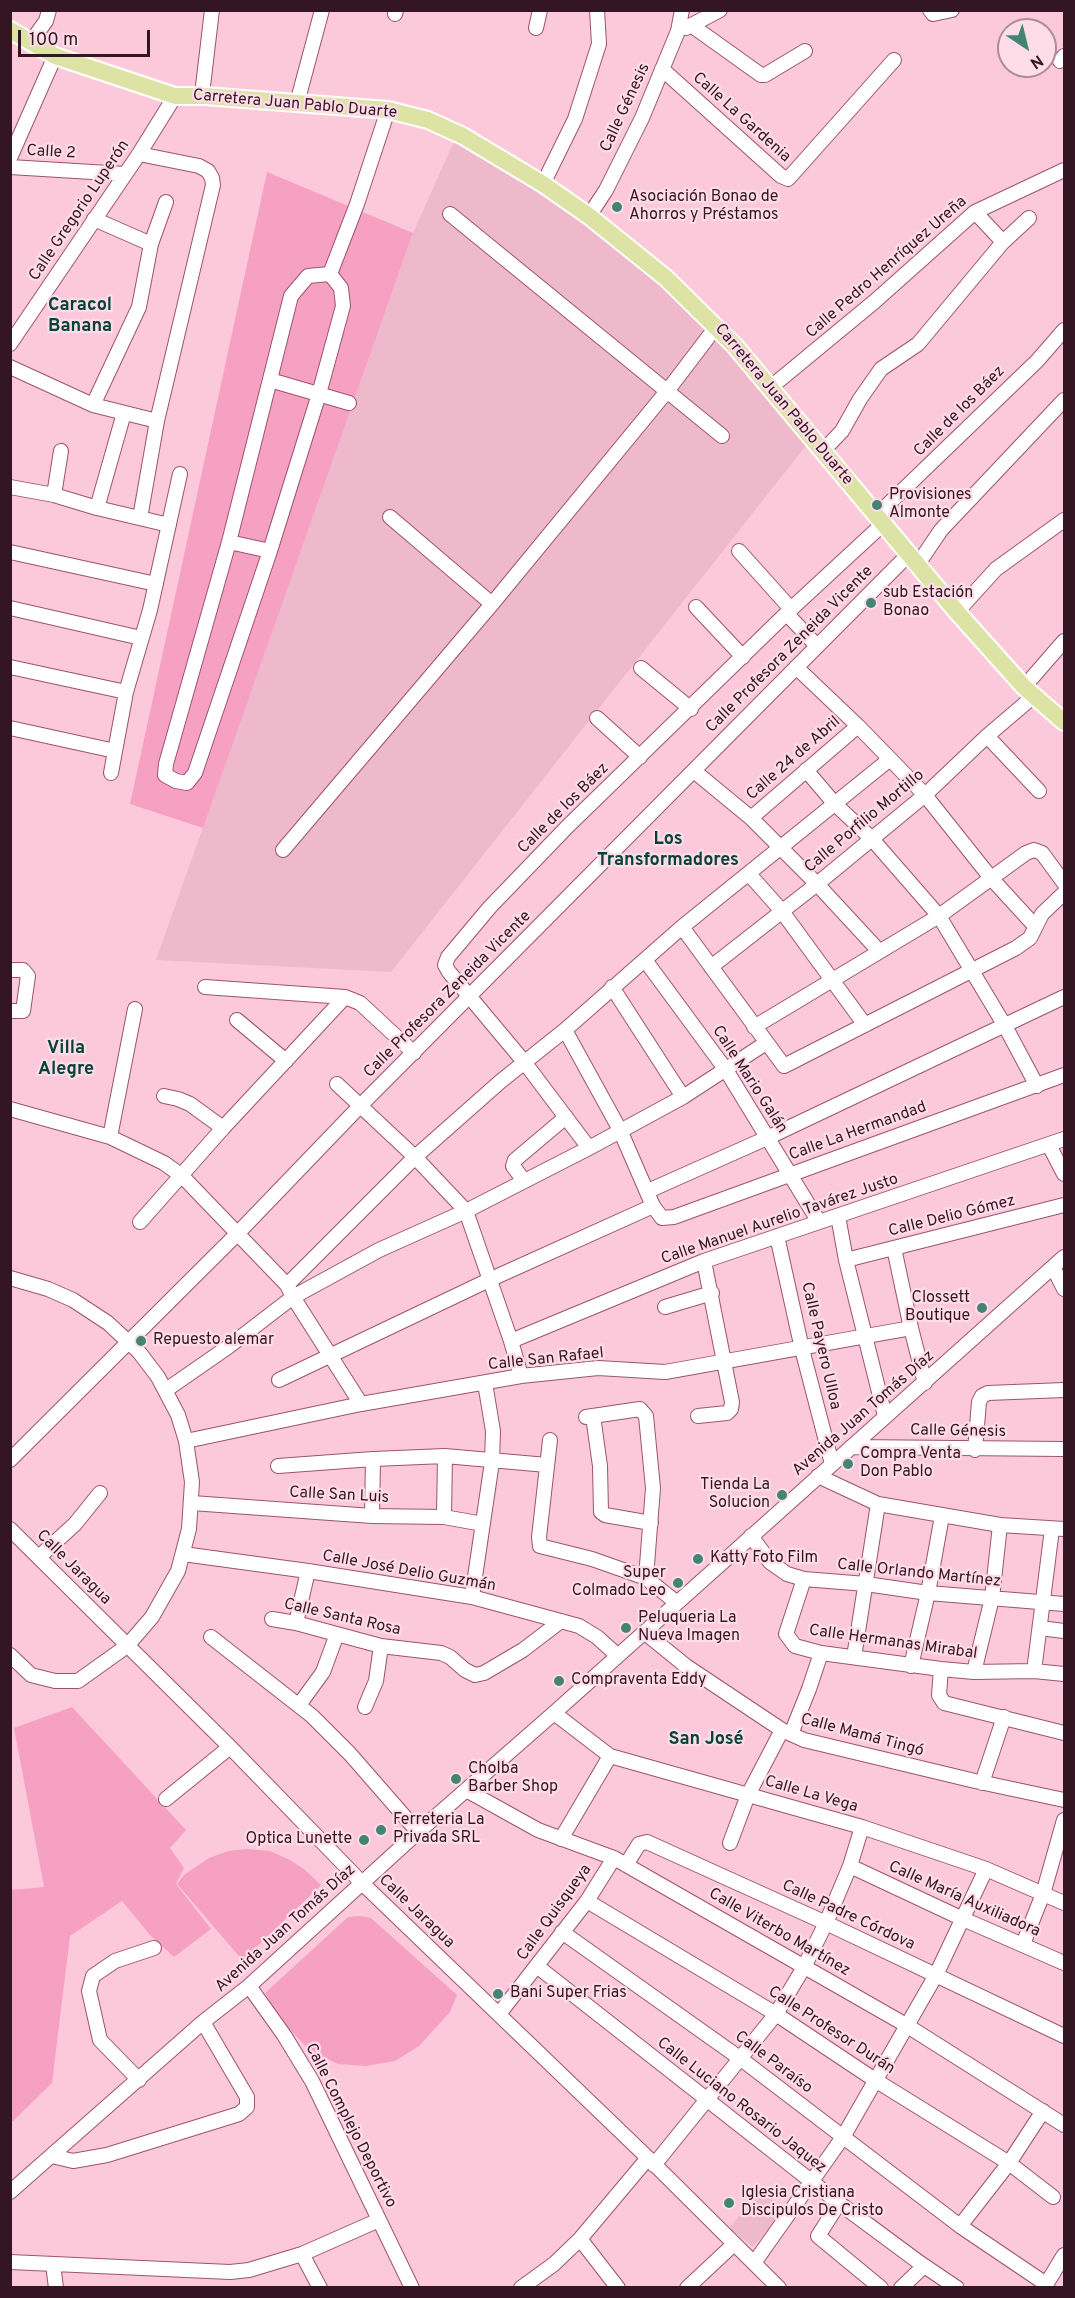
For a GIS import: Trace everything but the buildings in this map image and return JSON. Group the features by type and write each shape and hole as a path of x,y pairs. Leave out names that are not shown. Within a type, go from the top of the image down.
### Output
{"main road":[{"name":"Carretera Juan Pablo Duarte","path":"10,30 55,56 175,96 205,96 388,110 428,120 463,136 543,184 590,216 666,278 716,327 771,387 822,452 957,612 1029,691 1065,722"}],"street":[{"path":"30,43 46,21 49,10"},
{"path":"205,96 203,86 212,10"},
{"path":"297,103 322,10"},
{"path":"536,28 540,10"},
{"path":"543,184 575,119 599,44 597,10"},
{"name":"Calle Génesis","path":"590,216 606,190 662,69 685,28 682,10"},
{"path":"685,28 720,10"},
{"path":"930,10 933,14 939,14 952,10"},
{"path":"685,28 761,75 805,51"},
{"path":"10,158 55,56"},
{"name":"Calle La Gardenia","path":"662,69 781,177 788,179 894,60"},
{"name":"Calle Gregorio Luperón","path":"10,344 139,154 175,96"},
{"path":"330,274 357,204 388,110"},
{"path":"139,154 199,166 213,177 157,421 140,518"},
{"name":"Calle 2","path":"10,167 125,174"},
{"name":"Calle Pedro Henríquez Ureña","path":"771,387 874,302 975,212 1065,170"},
{"path":"93,405 139,307 151,244 166,202"},
{"path":"975,212 1003,243"},
{"path":"450,214 722,436"},
{"path":"822,452 842,431 860,399 881,369 918,344 1003,243 1029,218"},
{"path":"94,219 151,244"},
{"path":"330,274 341,288 343,306 319,394 270,551 195,773 187,783 176,781 165,775 166,764 229,542 291,296 308,276 330,274"},
{"path":"283,850 492,604 668,390 716,327"},
{"name":"Calle de los Báez","path":"589,1148 525,1063 469,998 445,965 448,957 490,907 529,867 880,520 1065,330"},
{"path":"10,368 93,405 157,421"},
{"path":"270,380 349,403"},
{"name":"Calle Profesora Zeneida Vicente","path":"10,1460 237,1234 816,645 914,559 1065,400"},
{"path":"97,508 124,413"},
{"path":"54,495 61,451"},
{"path":"111,773 126,692 156,584 180,474"},
{"path":"10,487 54,495 169,525"},
{"path":"390,517 492,604"},
{"path":"957,612 996,569 1065,520"},
{"path":"229,542 270,551"},
{"path":"739,551 816,645"},
{"path":"10,552 156,584"},
{"path":"696,607 743,657"},
{"path":"10,608 141,638"},
{"name":"Calle Porfilio Mortillo","path":"711,967 925,795 987,736 1029,691 1065,641"},
{"path":"10,667 126,692"},
{"path":"796,667 925,795 991,878 1035,926"},
{"path":"641,668 691,709"},
{"path":"597,718 640,757"},
{"name":"Calle 24 de Abril","path":"751,818 858,726"},
{"path":"10,728 115,751"},
{"path":"987,736 1039,791"},
{"path":"166,1390 228,1347 290,1291 415,1157 501,1081 565,1030 682,927 890,759"},
{"path":"806,770 834,803 872,839 939,916 1005,1026 1037,1086"},
{"path":"694,771 751,818 879,951"},
{"path":"754,1027 939,916 1026,852 1034,850 1042,853 1065,883"},
{"path":"749,874 781,910 865,1025"},
{"path":"682,927 784,1066 1016,948 1030,938 1042,914 1065,893"},
{"name":"Calle Mario Galán","path":"645,960 726,1070 819,1222"},
{"path":"10,970 26,972 23,1011 10,1011"},
{"path":"205,987 345,997 360,1003 414,1053"},
{"path":"612,987 683,1097"},
{"path":"140,1222 223,1128 345,997"},
{"path":"648,1191 767,1138 1065,998"},
{"path":"110,1137 135,1009"},
{"path":"237,1020 286,1061"},
{"path":"279,1380 489,1280 653,1206 620,1130 565,1030"},
{"path":"290,1291 466,1211 589,1148 683,1097 766,1043"},
{"name":"Calle La Hermandad","path":"653,1206 662,1218 674,1217 1065,1075"},
{"path":"337,1084 415,1157 466,1211 521,1376"},
{"path":"164,1096 190,1104 223,1128"},
{"path":"10,1109 110,1137 164,1163 182,1176 290,1291 361,1404"},
{"path":"524,1181 513,1166 514,1160 566,1117"},
{"name":"Calle Manuel Aurelio Tavárez Justo","path":"511,1341 704,1261 1065,1139"},
{"path":"1049,1144 1065,1174"},
{"name":"Calle Delio Gómez","path":"846,1260 1065,1205"},
{"path":"838,1216 846,1260 885,1416"},
{"name":"Calle Payero Ulloa","path":"777,1236 802,1349 832,1464"},
{"path":"894,1248 925,1383"},
{"name":"Avenida Juan Tomás Díaz","path":"10,2192 203,2022 249,1986 418,1832 1065,1257"},
{"path":"698,1416 727,1413 731,1409 725,1363 704,1261"},
{"path":"1053,1267 1065,1289"},
{"path":"10,1278 48,1288 73,1300 97,1314 129,1341 149,1364 166,1390 178,1415 186,1441 192,1482 192,1503 183,1554 162,1602 127,1646 78,1681 55,1681 32,1676 10,1655"},
{"path":"664,1306 711,1293"},
{"name":"Calle San Rafael","path":"186,1441 361,1404 521,1376 598,1368 665,1372 911,1328"},
{"path":"472,1597 492,1462 493,1431 485,1383"},
{"path":"975,1450 979,1402 982,1396 988,1393 1065,1389"},
{"path":"646,1578 651,1523 653,1488 646,1416 640,1409 589,1416 600,1466 601,1512 604,1515 651,1523"},
{"path":"550,1440 539,1537 540,1546 592,1559 646,1578 677,1603"},
{"name":"Calle Génesis","path":"851,1447 975,1450 1065,1449"},
{"path":"444,1517 445,1456"},
{"path":"278,1466 445,1456 492,1462 547,1465"},
{"path":"372,1516 373,1459"},
{"path":"818,1476 878,1504 1000,1525 1058,1529 1043,1603 1034,1671"},
{"path":"39,1557 75,1524 100,1493"},
{"name":"Calle San Luis","path":"192,1503 372,1516 444,1517 483,1524"},
{"path":"854,1657 878,1504"},
{"path":"911,1666 928,1593 942,1516"},
{"path":"974,1672 992,1598 1000,1525"},
{"name":"Calle Jaragua","path":"10,1529 230,1747 362,1883 651,2161 779,2288"},
{"name":"Calle Orlando Martínez","path":"751,1536 770,1562 787,1574 804,1579 866,1584 928,1593 1065,1604"},
{"name":"Calle José Delio Guzmán","path":"183,1554 472,1597 579,1626 597,1636 617,1655"},
{"path":"296,1623 308,1571"},
{"name":"Calle Hermanas Mirabal","path":"804,1579 786,1634 795,1646 821,1653 941,1670 1034,1671 1065,1674"},
{"name":"Calle Santa Rosa","path":"272,1619 296,1623 381,1646 441,1653 475,1675 484,1673 523,1650 561,1621"},
{"path":"1040,1628 1065,1631"},
{"name":"Calle Mamá Tingó","path":"644,1632 686,1665 786,1732 804,1740 982,1783 1065,1800"},
{"path":"299,1705 323,1672 337,1634"},
{"path":"211,1637 299,1705 350,1754 418,1832"},
{"path":"365,1707 376,1681 381,1646"},
{"path":"730,1843 748,1795 809,1689 821,1653"},
{"path":"941,1670 939,1695 944,1703 1065,1733"},
{"name":"Calle La Vega","path":"554,1713 582,1737 610,1756 862,1827 986,1869 1065,1904"},
{"path":"982,1783 1004,1717"},
{"path":"166,1799 230,1747"},
{"path":"561,1839 610,1756"},
{"name":"Calle Viterbo Martínez","path":"466,1790 503,1812 561,1839 614,1858 906,2025 1065,2125"},
{"path":"1023,1944 1043,1894 1065,1820"},
{"path":"521,2288 554,2264 580,2239 708,2101 776,2014 804,1967 826,1923 850,1866 862,1827"},
{"name":"Calle Padre Córdova","path":"626,1865 639,1844 647,1842 826,1923 1065,2036"},
{"name":"Calle Quisqueya","path":"499,2014 538,1967 587,1900 614,1858"},
{"name":"Calle María Auxiliadora","path":"850,1866 1065,1964"},
{"path":"754,2263 843,2137 936,1975 986,1869"},
{"name":"Calle Profesor Durán","path":"587,1900 776,2014 875,2080 1009,2163 1053,2197"},
{"name":"Calle Paraíso","path":"562,1932 741,2059 960,2226 1045,2286"},
{"path":"139,2080 100,2040 89,1991 93,1976 108,1966 154,1948"},
{"name":"Calle Luciano Rosario Jaquez","path":"538,1967 839,2203 957,2288"},
{"name":"Calle Complejo Deportivo","path":"249,1986 284,2035 312,2081 412,2288"},
{"path":"52,2156 73,2161 107,2155 239,2114 247,2107 247,2097 203,2022"},
{"path":"960,2226 1009,2163 1042,2111"},
{"path":"839,2203 818,2236 881,2288"},
{"path":"10,2262 230,2272 249,2270 302,2254 379,2220"},
{"path":"580,2239 618,2288"},
{"path":"687,2288 734,2244"},
{"path":"302,2254 320,2288"},
{"path":"1045,2286 1065,2255"},
{"path":"53,2264 56,2288"},
{"path":"901,2288 924,2266"}],"shaded area":[{"path":"455,139 585,222 703,321 808,443 391,972 156,960 413,233"},
{"path":"267,172 413,233 203,828 130,804"},
{"path":"72,1707 186,1830 170,1848 184,1868 176,1884 211,1929 174,1957 150,1935 122,1901 70,1936 52,2083 11,2123 11,1890 44,1887 14,1728"},
{"path":"247,1849 270,1851 290,1860 321,1885 245,1958 238,1955 177,1884 184,1875 209,1858 228,1851"},
{"path":"348,1917 371,1918 457,1995 450,2012 419,2046 395,2061 366,2066 338,2064 309,2050 279,2018 265,1993"},
{"path":"761,2190 785,2210 753,2247 729,2228"}],"place":[{"name":"Asociación Bonao de Ahorros y Préstamos","path":"617,207"},
{"name":"Provisiones Almonte","path":"877,505"},
{"name":"sub Estación Bonao","path":"871,603"},
{"name":"Clossett Boutique","path":"982,1308"},
{"name":"Repuesto alemar","path":"141,1341"},
{"name":"Compra Venta Don Pablo","path":"848,1464"},
{"name":"Tienda La Solucion","path":"782,1495"},
{"name":"Katty Foto Film","path":"698,1559"},
{"name":"Super Colmado Leo","path":"678,1583"},
{"name":"Peluqueria La Nueva Imagen","path":"626,1628"},
{"name":"Compraventa Eddy","path":"559,1681"},
{"name":"Cholba Barber Shop","path":"456,1779"},
{"name":"Ferreteria La Privada SRL","path":"381,1830"},
{"name":"Optica Lunette","path":"364,1840"},
{"name":"Bani Super Frias","path":"498,1994"},
{"name":"Iglesia Cristiana Discipulos De Cristo","path":"729,2203"}],"district":[{"name":"Caracol Banana","path":"80,316"},
{"name":"Los Transformadores","path":"668,850"},
{"name":"Villa Alegre","path":"66,1059"},
{"name":"San José","path":"706,1740"}]}
